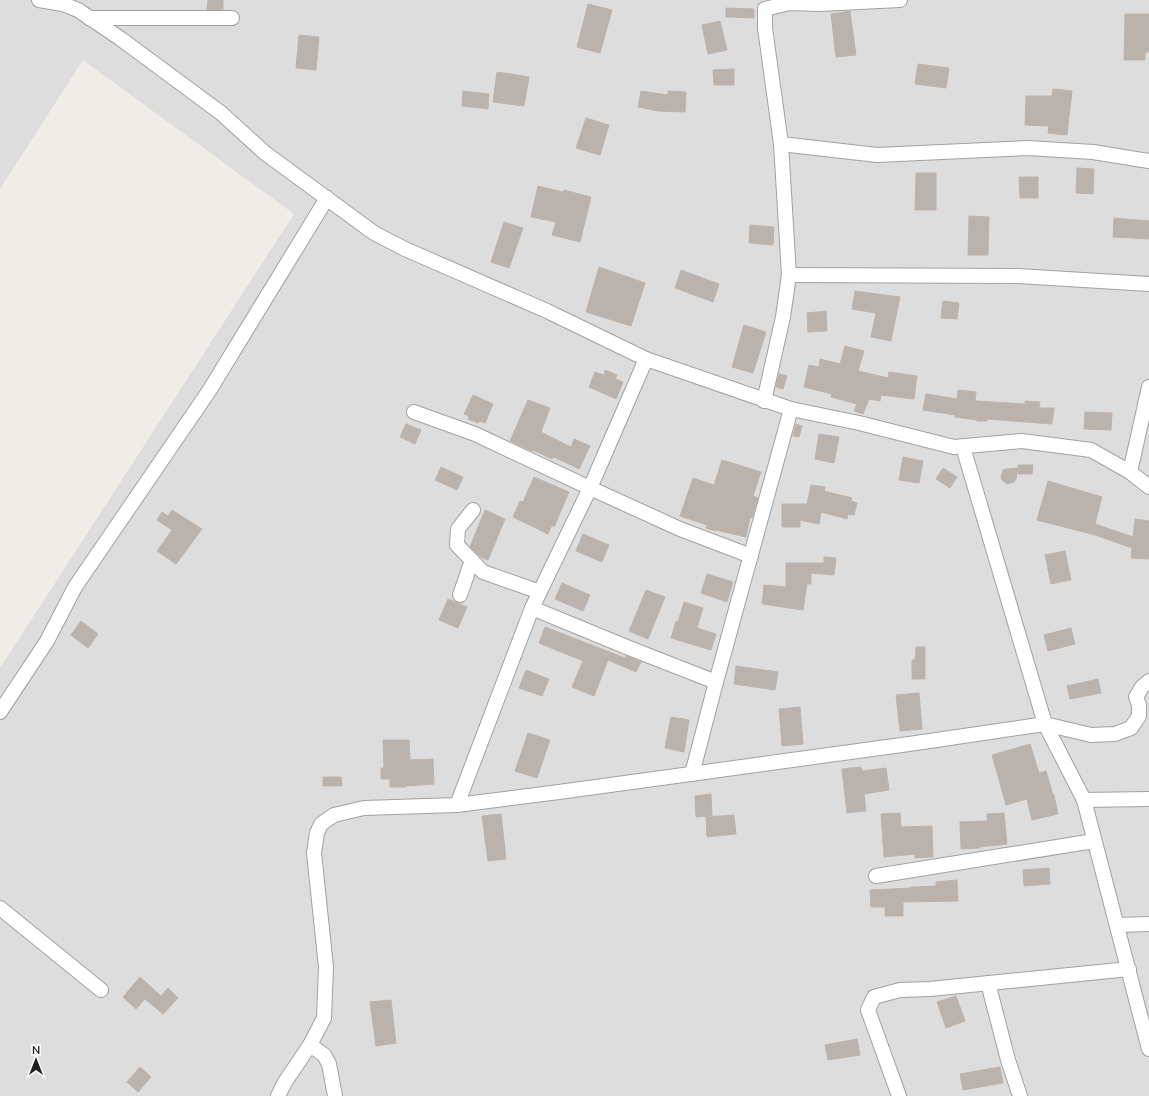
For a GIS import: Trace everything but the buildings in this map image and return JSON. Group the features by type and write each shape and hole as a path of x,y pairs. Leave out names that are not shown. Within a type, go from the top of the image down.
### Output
{"street":[{"path":"39,0 73,4 89,18 221,113 265,153 374,233 390,242 547,311 646,359 790,409 859,423 954,447 1022,441 1091,450 1130,472 1149,487"},
{"path":"764,401 783,317 789,275 781,144 765,28 765,8 789,3 818,4 900,0"},
{"path":"89,18 232,18"},
{"path":"781,144 877,155 1028,148 1093,152 1149,161"},
{"path":"0,712 47,642 75,587 209,391 327,198"},
{"path":"789,275 1018,276 1149,284"},
{"path":"457,804 532,608 590,488 646,359"},
{"path":"1130,472 1149,387"},
{"path":"692,774 790,409"},
{"path":"414,412 476,434 680,529 751,556"},
{"path":"963,447 1046,724 1084,800 1149,1049"},
{"path":"473,510 458,529 457,545 483,572 540,592"},
{"path":"460,595 472,560"},
{"path":"532,608 716,682"},
{"path":"278,1096 310,1045 324,1018 326,967 314,852 317,832 321,824 334,815 364,808 457,804 692,774 1046,724 1091,735 1115,734 1131,728 1139,716 1139,705 1136,697 1142,687 1149,681"},
{"path":"1084,800 1149,799"},
{"path":"876,876 1094,841"},
{"path":"0,908 100,990"},
{"path":"1117,925 1149,924"},
{"path":"899,1096 868,1010 874,997 900,990 930,989 1129,969"},
{"path":"988,983 1008,1060 1020,1096"},
{"path":"310,1045 324,1055 329,1064 335,1096"}],"shaded area":[{"path":"0,0 1149,0 1149,1096 0,1096 0,668 294,214 83,60 0,189"}]}
